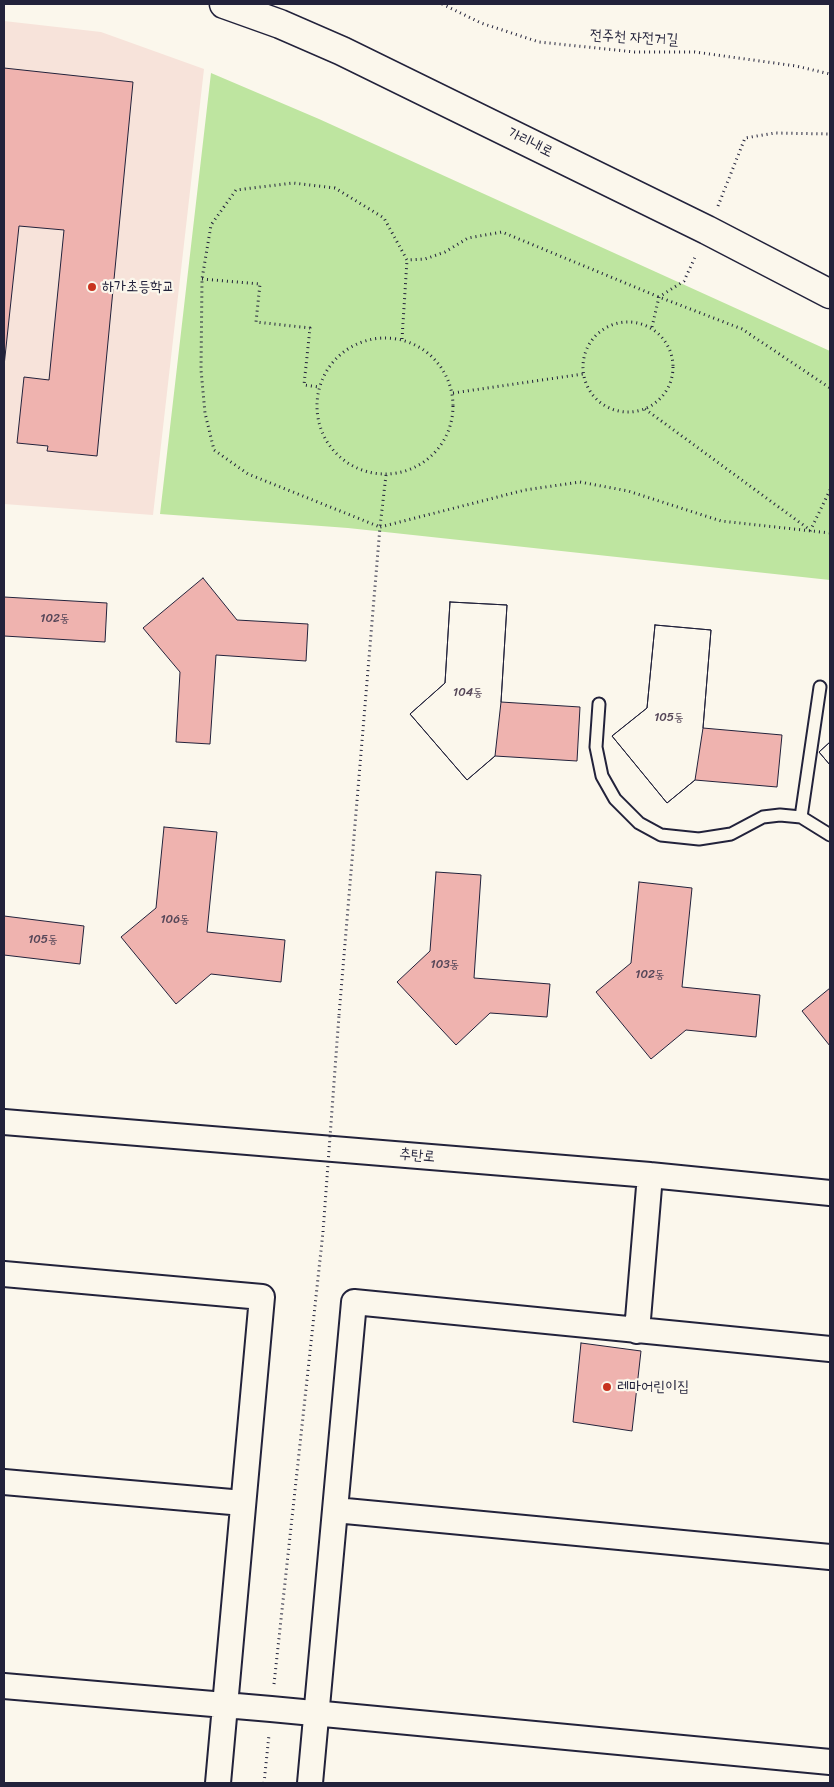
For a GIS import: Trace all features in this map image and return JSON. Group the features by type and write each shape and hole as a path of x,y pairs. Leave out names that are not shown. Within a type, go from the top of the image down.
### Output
{"street":[{"name":"가리내로","path":"224,4 280,24 342,51 707,230 830,294"},
{"name":"추탄로","path":"4,1122 650,1175 830,1193"},
{"path":"637,1331 650,1175"},
{"path":"4,1274 262,1297 218,1783"},
{"path":"310,1783 354,1302 830,1349"},
{"path":"4,1482 243,1503"},
{"path":"336,1510 830,1557"},
{"path":"4,1686 226,1706 271,1708 315,1714 830,1762"}],"lane":[{"path":"801,817 820,687"},
{"path":"599,704 596,747 602,776 615,799 639,823 661,835 699,840 731,834 763,817 780,815 801,817 830,835"}],"path":[{"name":"전주천 자전거길","path":"442,4 481,23 539,42 635,52 695,52 796,66 830,74"},
{"path":"724,190 745,138 775,133 830,134"},
{"path":"402,339 407,260 384,218 335,188 293,183 236,190 211,225 202,279 201,370 205,413 214,450 248,474 380,527 525,490 580,482 628,491 721,521 830,532"},
{"path":"407,260 425,259 445,252 468,238 502,232 742,329 830,388"},
{"path":"202,279 260,284 256,322 310,328 304,385 319,387"},
{"path":"652,327 659,297 684,281"},
{"path":"625,321 640,322 652,327 668,345 674,365 672,378 666,392 657,402 645,409 618,412 606,407 595,398 587,387 583,374 586,352 597,333 610,325 625,321"},
{"path":"389,337 402,339 411,342 430,354 445,371 453,393 454,413 448,432 438,449 423,463 405,472 386,475 365,472 346,462 330,447 320,429 316,408 319,387 329,366 345,350 366,339 389,337"},
{"path":"453,393 583,374"},
{"path":"645,409 810,531"},
{"path":"264,1783 323,1232 339,1015 386,475"},
{"path":"810,531 830,490"}],"shaded area":[{"name":"하가초등학교","path":"4,21 101,32 204,69 153,515 4,504"}],"green space":[{"path":"211,73 319,119 830,351 830,580 348,528 160,514"}],"building":[{"path":"4,68 133,82 97,456 47,451 48,446 17,443 24,377 49,380 64,230 19,226 4,366"},
{"path":"203,578 237,620 308,624 306,661 216,655 210,744 176,742 180,672 143,628"},
{"path":"4,597 107,603 105,642 4,636"},
{"path":"450,602 507,605 501,702 580,707 577,761 495,756 467,780 410,714 445,683"},
{"path":"450,602 507,605 501,702 495,756 467,780 410,714 445,683"},
{"path":"655,625 711,630 703,728 782,735 777,787 695,780 667,803 612,736 647,708"},
{"path":"655,625 711,630 703,728 695,780 667,803 612,736 647,708"},
{"path":"830,742 830,765 819,752"},
{"path":"830,742 830,765 819,752"},
{"path":"164,827 217,832 207,932 285,940 281,982 211,974 176,1004 121,937 156,908"},
{"path":"436,872 481,875 474,978 550,984 547,1017 490,1013 456,1045 397,982 430,951"},
{"path":"639,882 692,888 682,987 760,995 756,1037 686,1030 651,1059 596,992 631,963"},
{"path":"4,916 84,926 80,964 4,955"},
{"path":"830,988 830,1046 802,1011"},
{"name":"레마어린이집","path":"581,1343 641,1351 632,1431 573,1422"}],"place":[{"name":"하가초등학교","path":"92,287"},
{"name":"레마어린이집","path":"607,1387"}]}
